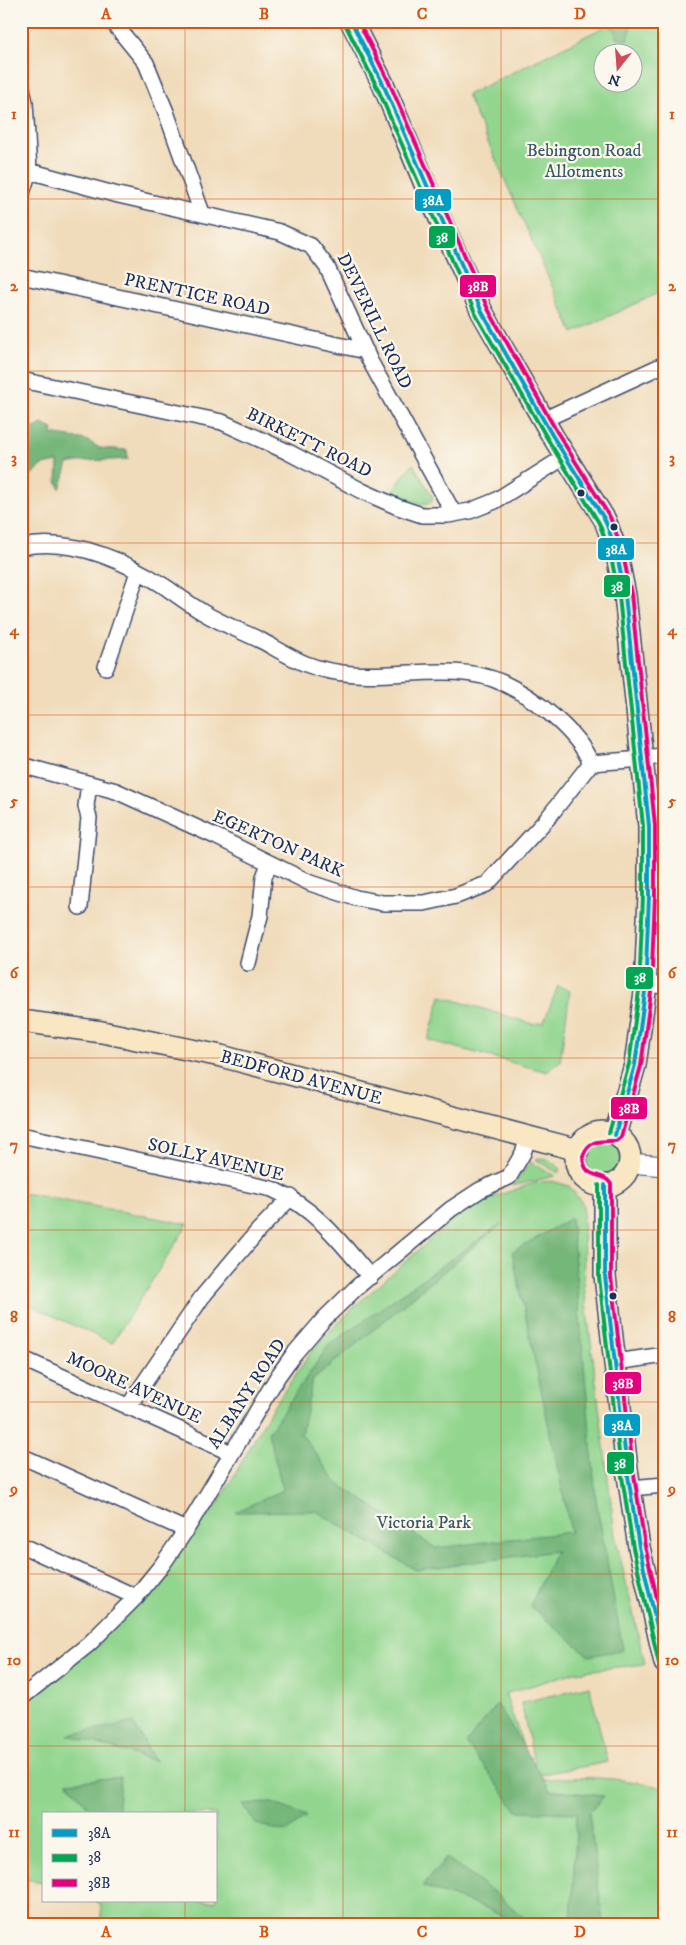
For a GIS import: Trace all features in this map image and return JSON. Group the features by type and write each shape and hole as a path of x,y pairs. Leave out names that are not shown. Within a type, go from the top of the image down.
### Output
{"main road":[{"path":"351,21 383,84 432,203 482,312 543,420 605,520 616,550 625,595 649,836 655,985 615,1135"},
{"name":"BEDFORD AVENUE","path":"21,1021 102,1032 221,1056 305,1076 578,1150"},
{"path":"603,1132 615,1135 628,1148 629,1163 620,1180 605,1185 590,1182 582,1176 577,1164 578,1150 584,1140 594,1133 603,1132"},
{"path":"605,1185 604,1276 630,1488 657,1594 665,1663"}],"street":[{"path":"112,21 140,52 146,64 166,112 202,214"},
{"path":"21,83 25,103 29,171 21,196"},
{"name":"DEVERILL ROAD","path":"29,171 114,194 280,232 311,246 327,267 366,351 454,514"},
{"name":"PRENTICE ROAD","path":"21,276 366,351"},
{"path":"543,420 665,364"},
{"name":"BIRKETT ROAD","path":"21,380 222,422 280,448 398,507 422,515 454,514 470,511 495,501 566,456"},
{"path":"21,547 36,544 76,548 120,561 204,613 306,665 365,676 447,672 476,675 502,682 528,696 565,727 591,763 642,759 665,754"},
{"path":"106,667 106,645 138,572"},
{"name":"EGERTON PARK","path":"21,765 116,791 217,837 310,883 356,898 383,903 424,903 456,896 487,884 547,819 591,763"},
{"path":"80,907 89,818 86,806 89,784"},
{"path":"248,963 260,916 264,877 269,864"},
{"name":"SOLLY AVENUE","path":"21,1135 272,1189 291,1198 314,1214 370,1277"},
{"name":"ALBANY ROAD","path":"21,1698 89,1644 136,1597 186,1530 231,1453 293,1355 324,1319 370,1277 451,1209 480,1190 510,1177 523,1153 528,1138"},
{"path":"629,1163 665,1166"},
{"path":"128,1407 163,1351 202,1297 258,1231 291,1198"},
{"path":"615,1362 665,1355"},
{"name":"MOORE AVENUE","path":"21,1358 231,1453"},
{"path":"21,1456 186,1530"},
{"path":"630,1488 665,1485"},
{"path":"21,1545 136,1597"}],"green space":[{"path":"608,21 630,21 630,33 627,40 617,37"},
{"name":"Bebington Road Allotments","path":"616,21 665,21 665,290 573,333 467,95"},
{"path":"21,423 35,428 42,424 53,429 52,434 86,440 100,448 127,450 128,459 68,464 60,489 57,481 58,462 43,465 30,476 21,473"},
{"path":"413,464 433,497 431,503 415,502 391,492"},
{"path":"558,986 570,991 560,1061 547,1072 428,1040 441,996 533,1024 544,1022"},
{"path":"603,1140 617,1145 622,1159 617,1173 603,1178 589,1173 584,1159 589,1145"},
{"path":"535,1159 548,1159 561,1169 558,1173"},
{"path":"531,1162 555,1176 512,1186"},
{"name":"Victoria Park","path":"552,1181 569,1186 583,1204 584,1286 615,1535 645,1664 575,1672 505,1694 535,1780 568,1778 617,1779 665,1789 665,1924 100,1924 102,1906 97,1902 218,1902 218,1812 42,1812 42,1882 21,1879 21,1700 90,1645 188,1533 217,1506 271,1410 314,1348 353,1308 457,1216 479,1202 534,1183"},
{"path":"24,1193 188,1224 112,1343 21,1301 21,1203"},
{"path":"571,1218 596,1500 623,1650 589,1656 530,1606 556,1551 416,1570 316,1511 235,1512 283,1490 268,1433 329,1345 501,1224 313,1380 301,1433 336,1482 435,1548 571,1532 512,1252"},
{"path":"589,1686 608,1762 537,1775 521,1703"},
{"path":"497,1704 550,1790 604,1796 589,1813 603,1922 611,1924 573,1924 571,1921 577,1813 517,1811 466,1743"},
{"path":"133,1722 155,1761 68,1735"},
{"path":"121,1777 117,1812 92,1812 67,1782"},
{"path":"272,1803 307,1816 286,1832 256,1824 242,1804"},
{"path":"446,1858 494,1892 532,1924 516,1924 488,1909 422,1886"}],"transit line":[{"name":"38A","path":"351,21 383,84 482,312 552,435 605,520 616,550 625,595 649,826 649,896 645,992 635,1065 615,1135"},
{"name":"38B","path":"358,21 389,82 488,309 557,432 610,517 622,549 631,594 655,825 655,896 651,992 641,1066 621,1137 616,1141 596,1142 589,1146 583,1156 584,1164 590,1173 603,1177 611,1184 611,1276 633,1468 645,1546 665,1633"},
{"name":"38","path":"345,24 377,87 476,315 599,523 610,552 619,596 643,826 643,896 639,991 629,1064 609,1133"},
{"name":"38","path":"599,1185 599,1277 621,1470 633,1548 659,1664"},
{"name":"38A","path":"605,1185 605,1276 627,1469 639,1547 665,1662"}]}
